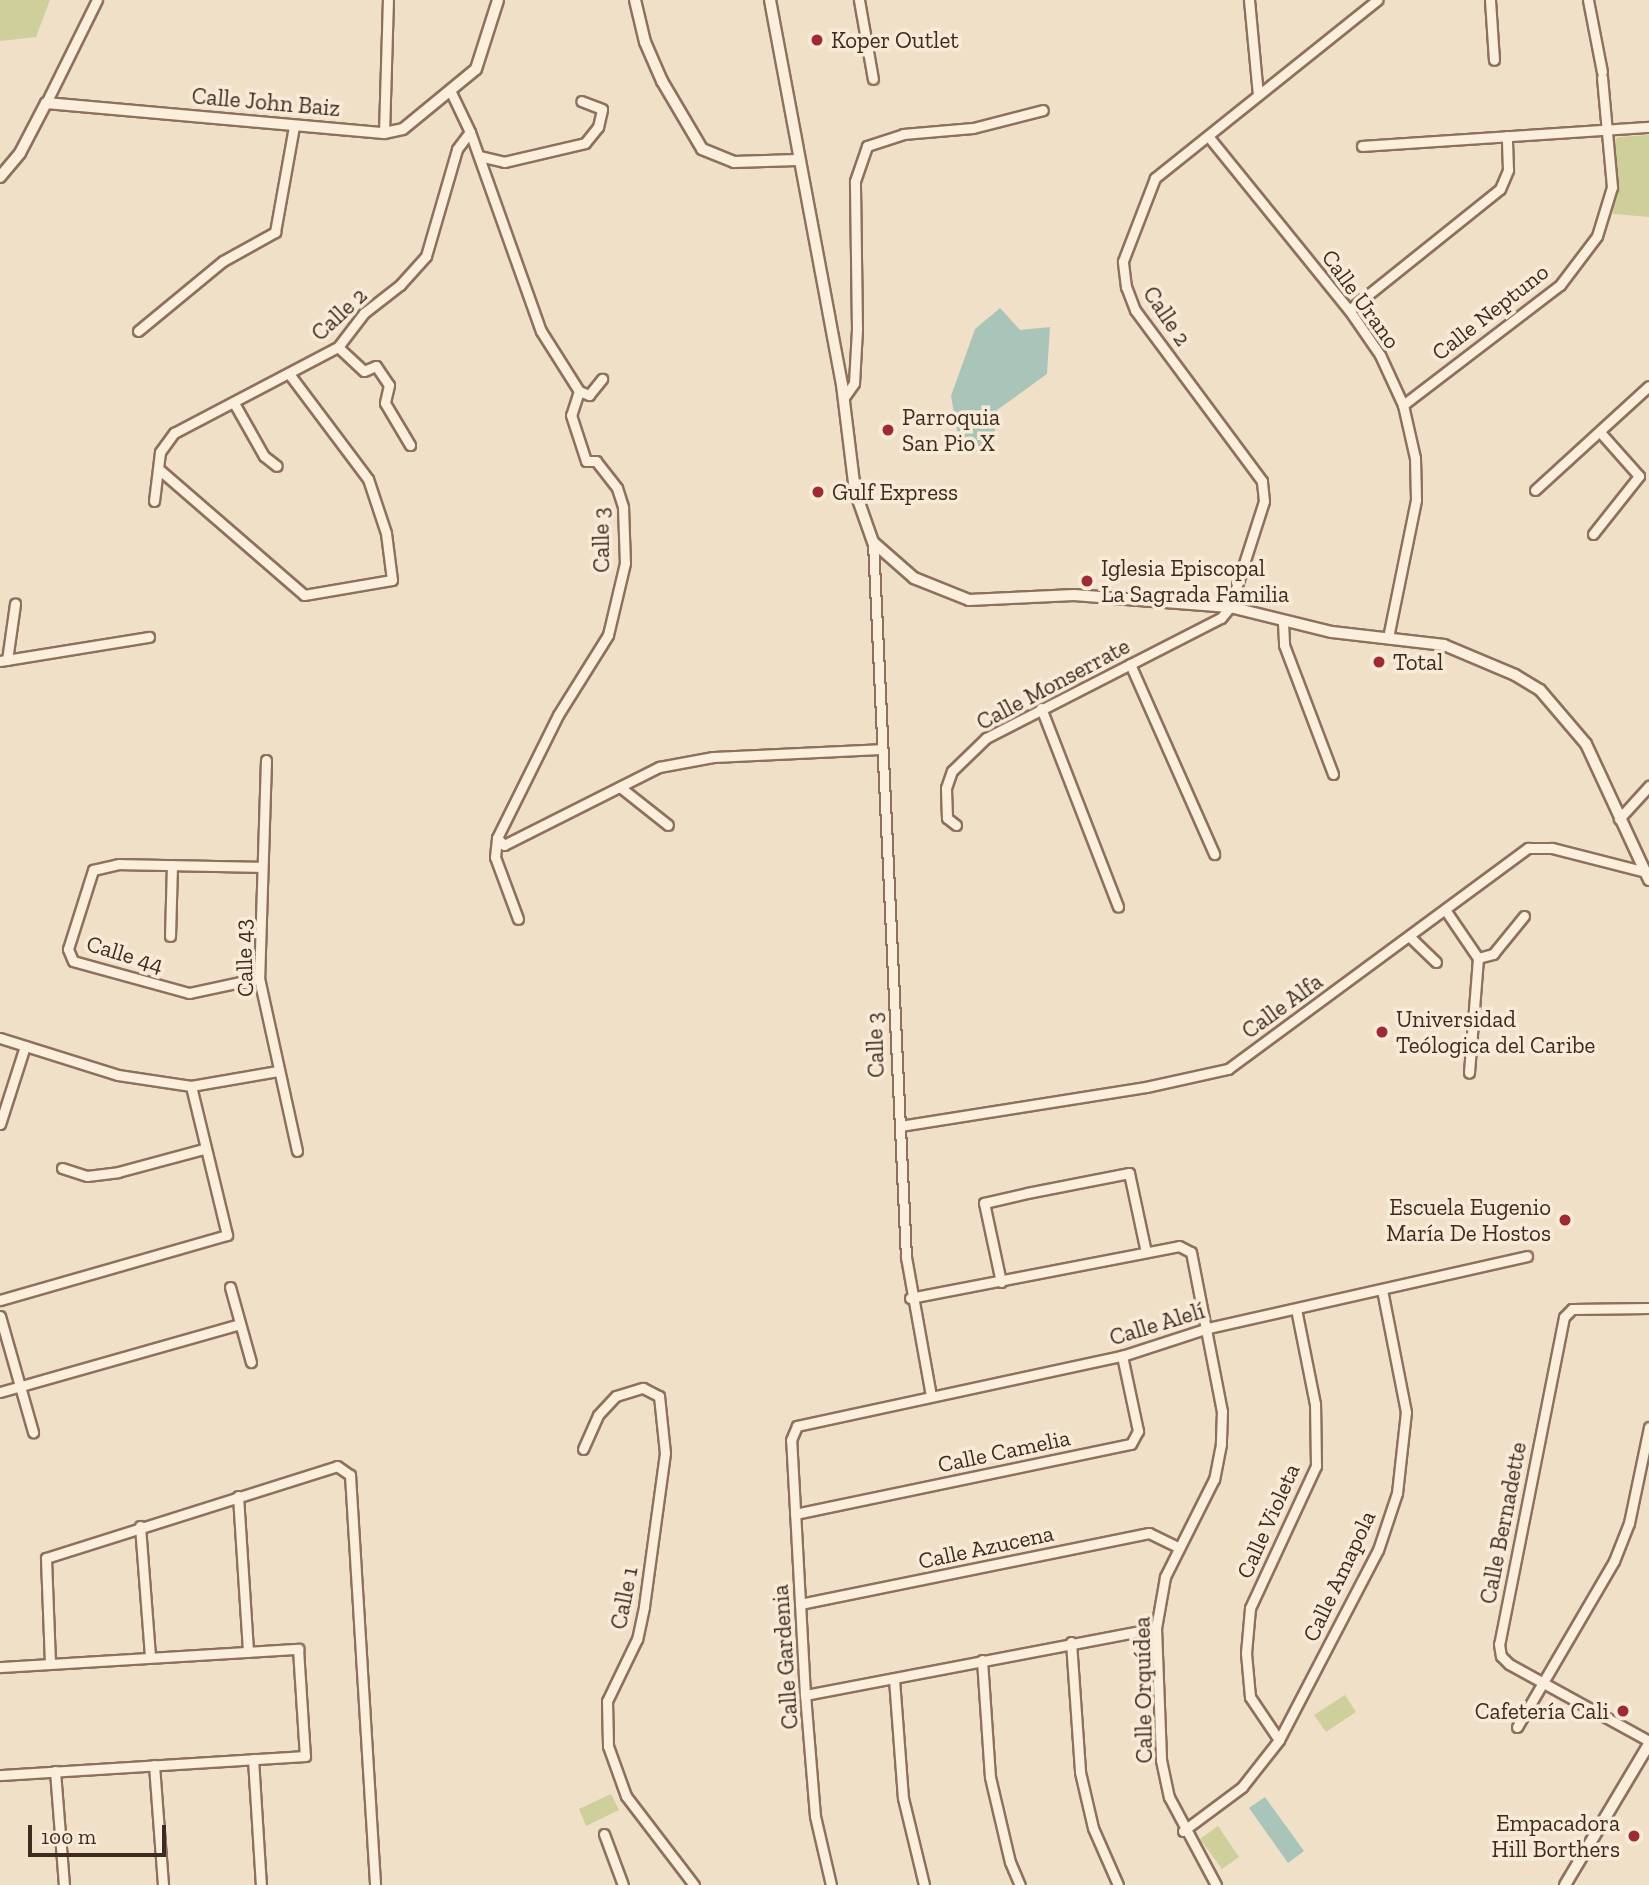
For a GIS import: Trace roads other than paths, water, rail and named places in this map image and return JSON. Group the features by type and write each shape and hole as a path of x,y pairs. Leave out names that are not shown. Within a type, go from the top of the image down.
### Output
{"street":[{"path":"0,177 20,153 97,0"},
{"path":"384,133 388,0"},
{"name":"Calle John Baiz","path":"46,103 384,133 403,129 476,69 498,0"},
{"path":"635,0 645,41 662,81 702,149 734,162 797,160"},
{"path":"770,0 797,160 843,399 855,491 873,542 914,578 969,600 1073,595 1230,607 1283,623 1444,645 1540,690 1586,744 1647,876"},
{"path":"859,0 873,79"},
{"path":"1249,0 1258,94"},
{"name":"Calle 2","path":"1230,607 1264,501 1262,481 1135,310 1126,287 1123,261 1155,178 1377,0"},
{"path":"1490,0 1494,60"},
{"name":"Calle Neptuno","path":"1403,405 1560,285 1597,236 1612,187 1610,129 1588,0"},
{"path":"450,90 470,132 541,331 579,391 589,395 602,379"},
{"path":"479,156 504,162 585,143 598,127 602,108 581,101"},
{"path":"843,399 853,383 857,329 855,181 867,146 903,134 973,128 1043,110"},
{"path":"138,331 223,261 275,232 294,126"},
{"path":"1362,146 1649,127"},
{"name":"Calle 2","path":"154,501 161,471 160,452 174,433 290,376 338,347 364,313 400,285 426,256 457,149 470,132"},
{"name":"Calle Urano","path":"1208,136 1349,310 1380,355 1403,405 1415,458 1416,500 1388,638"},
{"path":"1349,310 1500,190 1508,170 1507,136"},
{"path":"338,347 364,371 376,366 389,385 385,403 410,445"},
{"path":"161,471 304,595 392,580 386,533 368,479 290,376"},
{"path":"1535,490 1649,386"},
{"name":"Calle 3","path":"497,838 558,715 608,635 625,563 623,507 617,488 596,461 586,461 577,439 571,415 579,391"},
{"path":"234,403 264,456 277,466"},
{"path":"1593,534 1639,476 1600,432"},
{"name":"Calle 3","path":"873,542 881,749 910,1298 931,1396"},
{"path":"15,604 4,661 149,637"},
{"name":"Calle Monserrate","path":"956,825 947,818 943,804 952,771 986,738 1221,618 1230,607"},
{"path":"1283,623 1284,645 1333,774"},
{"path":"1130,664 1214,854"},
{"path":"1041,708 1118,906"},
{"path":"497,838 504,845 659,767 713,757 881,749"},
{"name":"Calle 43","path":"266,761 260,978 297,1150"},
{"path":"1619,819 1649,786"},
{"path":"620,787 668,825"},
{"path":"497,838 495,857 518,919"},
{"name":"Calle Alfa","path":"900,1126 1146,1087 1228,1069 1528,848 1552,848 1647,876"},
{"name":"Calle 44","path":"260,978 189,993 73,961 68,949 93,870 118,864 262,867"},
{"path":"170,936 172,865"},
{"path":"1446,911 1478,958 1469,1073"},
{"path":"1478,958 1493,954 1524,916"},
{"path":"1410,937 1436,962"},
{"path":"0,1038 118,1075 191,1086 278,1071"},
{"path":"0,1124 25,1046"},
{"path":"0,1300 227,1235 204,1149 191,1086"},
{"path":"62,1168 87,1175 118,1172 204,1149"},
{"path":"910,1298 1001,1282 1146,1252 1129,1173 984,1203 1001,1282"},
{"name":"Calle Orquídea","path":"1146,1252 1179,1246 1191,1252 1208,1328 1222,1411 1222,1444 1214,1479 1178,1546 1165,1577 1156,1628 1161,1760 1169,1797 1183,1830 1216,1885"},
{"name":"Calle Alelí","path":"797,1426 1122,1356 1208,1328 1527,1256"},
{"path":"230,1287 251,1362"},
{"name":"Calle Amapola","path":"1183,1830 1242,1787 1279,1740 1378,1550 1397,1493 1406,1412 1382,1290"},
{"name":"Calle Bernadette","path":"1649,1308 1572,1309 1564,1317 1499,1644 1501,1656 1509,1664 1649,1743"},
{"name":"Calle Violeta","path":"1279,1740 1250,1697 1246,1653 1250,1608 1315,1466 1315,1404 1296,1309"},
{"path":"0,1316 33,1432"},
{"path":"0,1392 240,1324"},
{"name":"Calle Camelia","path":"795,1514 1131,1444 1138,1431 1122,1356"},
{"name":"Calle 1","path":"583,1449 598,1415 616,1396 643,1388 659,1396 665,1453 644,1607 637,1639 607,1701 608,1746 626,1796 694,1885"},
{"name":"Calle Gardenia","path":"797,1426 791,1440 806,1695 815,1816 831,1885"},
{"path":"1517,1727 1619,1549 1629,1523 1649,1427"},
{"path":"50,1662 46,1558 139,1526 337,1466 350,1475 375,1885"},
{"path":"238,1496 248,1652"},
{"path":"139,1526 150,1657"},
{"name":"Calle Azucena","path":"800,1604 1149,1533 1178,1546"},
{"path":"806,1695 1071,1642 1156,1628"},
{"path":"1071,1642 1080,1772 1093,1828 1118,1885"},
{"path":"0,1667 298,1649 305,1756 0,1775"},
{"path":"982,1660 990,1777 1010,1862 1020,1885"},
{"path":"894,1679 903,1798 924,1885"},
{"path":"1565,1885 1649,1743"},
{"path":"253,1759 261,1885"},
{"path":"154,1765 163,1885"},
{"path":"55,1771 64,1885"},
{"path":"604,1834 624,1885"}],"place":[{"name":"Koper Outlet","path":"817,40"},
{"name":"Parroquia San Pio X","path":"888,430"},
{"name":"Gulf Express","path":"818,492"},
{"name":"Iglesia Episcopal La Sagrada Familia","path":"1087,581"},
{"name":"Total","path":"1379,662"},
{"name":"Universidad Teólogica del Caribe","path":"1382,1032"},
{"name":"Escuela Eugenio María De Hostos","path":"1565,1220"},
{"name":"Cafetería Cali","path":"1623,1711"},
{"name":"Empacadora Hill Borthers","path":"1634,1836"}]}
